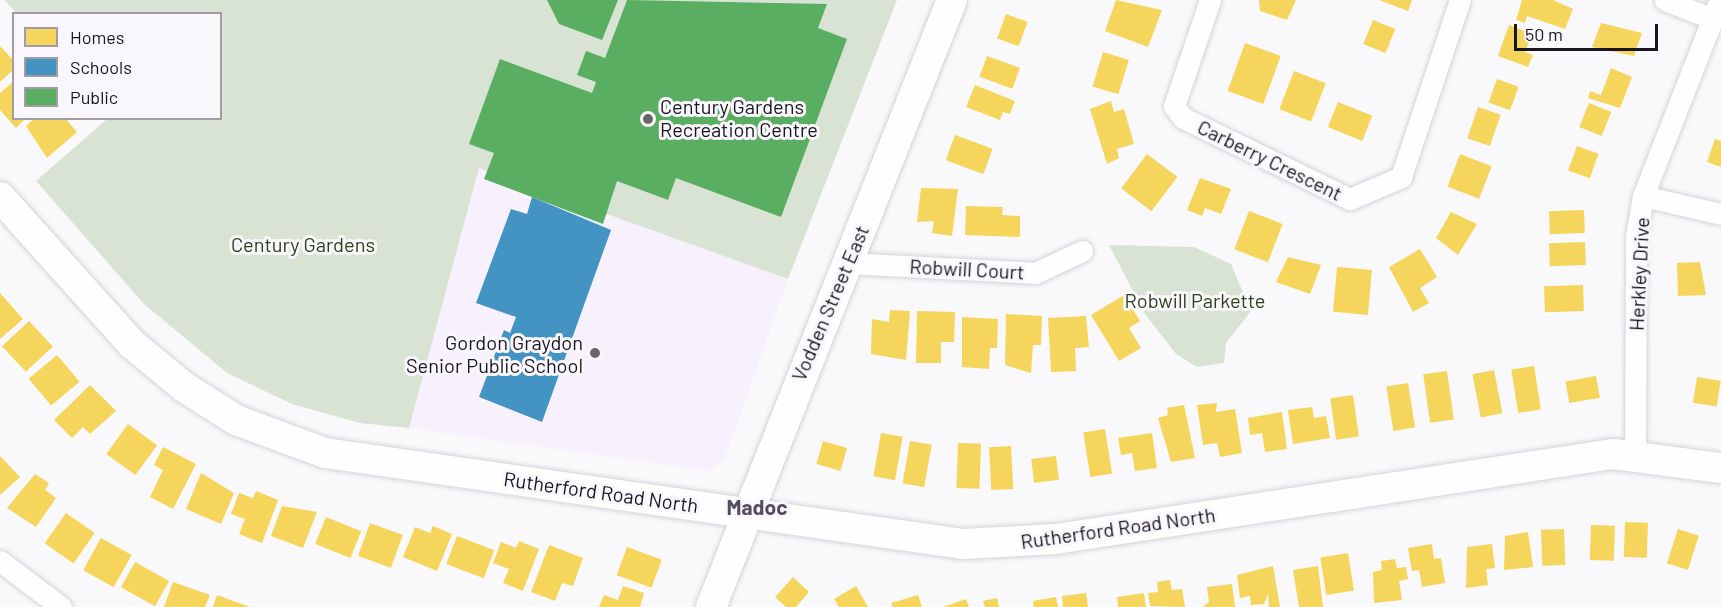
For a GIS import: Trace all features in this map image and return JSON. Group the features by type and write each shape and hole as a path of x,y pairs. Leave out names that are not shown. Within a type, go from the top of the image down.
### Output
{"street":[{"name":"Vodden Street East","path":"711,607 952,0"},
{"name":"Carberry Crescent","path":"1209,0 1174,106 1183,118 1350,199 1401,177 1460,0"},
{"path":"1665,0 1716,10"},
{"name":"Herkley Drive","path":"1635,454 1636,237 1643,196 1716,10"},
{"path":"1643,196 1721,214"},
{"name":"Rutherford Road North","path":"0,197 132,344 236,420 325,453 746,515 963,544 1056,539 1635,454 1721,468"},
{"name":"Robwill Court","path":"847,263 1035,273 1082,251"},
{"path":"2,569 61,607"}],"shaded area":[{"name":"Gordon Graydon Senior Public School","path":"479,167 788,279 725,458 710,471 409,428"}],"green space":[{"name":"Century Gardens","path":"4,0 897,0 788,279 479,168 409,428 360,423 292,404 227,373 144,304 36,181 106,120 222,120 222,12 15,12"},
{"name":"Robwill Parkette","path":"1109,245 1194,247 1231,264 1251,311 1226,343 1224,363 1197,367 1176,354 1145,314"}],"building: Homes":[{"path":"1116,0 1162,10 1148,47 1105,31"},
{"path":"1259,0 1296,0 1287,20 1260,11"},
{"path":"1379,0 1412,0 1408,11"},
{"path":"1522,0 1553,0 1573,9 1565,29 1527,16 1525,23 1516,20"},
{"path":"1006,14 1028,22 1019,46 997,38"},
{"path":"1373,20 1395,29 1386,53 1363,44"},
{"path":"1601,23 1642,33 1634,56 1592,47"},
{"path":"1509,25 1532,34 1525,52 1533,55 1528,67 1498,56"},
{"path":"1245,43 1281,56 1263,104 1228,91"},
{"path":"0,46 12,59 12,71 0,82"},
{"path":"1103,52 1129,60 1118,94 1092,86"},
{"path":"987,56 1020,68 1012,89 979,77"},
{"path":"1611,68 1632,77 1620,108 1588,98 1590,91 1601,95"},
{"path":"1294,71 1326,83 1311,121 1279,109"},
{"path":"1497,79 1519,87 1510,110 1488,102"},
{"path":"12,83 12,120 24,120 16,128 0,110 0,93"},
{"path":"975,85 1015,101 1010,114 1003,112 1000,120 966,107"},
{"path":"1111,101 1114,112 1124,109 1134,144 1117,149 1119,158 1107,164 1090,109"},
{"path":"1338,102 1372,116 1362,141 1328,127"},
{"path":"1589,103 1611,112 1602,136 1579,127"},
{"path":"1478,107 1501,115 1490,146 1467,138"},
{"path":"33,120 67,120 77,132 47,158 26,126"},
{"path":"955,135 993,149 983,174 946,160"},
{"path":"1715,139 1721,141 1721,167 1707,162"},
{"path":"1577,146 1599,154 1590,178 1568,170"},
{"path":"1147,154 1177,177 1151,211 1121,188"},
{"path":"1460,154 1492,166 1479,199 1447,187"},
{"path":"1200,178 1231,189 1221,214 1205,208 1202,216 1187,210"},
{"path":"921,188 958,189 952,236 932,233 934,221 917,222"},
{"path":"966,206 1003,207 1002,215 1020,216 1020,237 965,235"},
{"path":"1584,210 1585,233 1550,234 1549,211"},
{"path":"1249,211 1283,224 1268,262 1234,249"},
{"path":"1451,212 1477,224 1458,255 1436,238"},
{"path":"1585,242 1586,265 1550,266 1549,243"},
{"path":"1420,249 1437,277 1420,288 1429,303 1413,312 1389,267"},
{"path":"1288,257 1321,265 1310,294 1276,282"},
{"path":"1700,262 1706,295 1678,296 1677,263"},
{"path":"1337,267 1372,270 1368,315 1333,312"},
{"path":"1583,285 1584,311 1545,312 1544,286"},
{"path":"0,293 23,319 0,339"},
{"path":"1124,295 1140,321 1129,328 1141,348 1119,361 1091,315"},
{"path":"890,310 910,311 906,360 871,354 872,319 889,322"},
{"path":"917,311 955,312 954,342 941,342 941,363 916,363"},
{"path":"1006,314 1042,316 1041,345 1033,345 1031,373 1005,365"},
{"path":"1086,316 1089,347 1075,348 1076,371 1051,372 1048,318"},
{"path":"962,317 998,319 997,348 990,348 989,369 962,367"},
{"path":"29,321 53,347 26,372 2,346"},
{"path":"57,355 79,382 51,406 29,379"},
{"path":"1534,366 1541,409 1518,413 1511,370"},
{"path":"1494,370 1502,413 1481,417 1472,374"},
{"path":"1447,371 1454,420 1430,423 1423,374"},
{"path":"1596,376 1600,398 1569,403 1565,381"},
{"path":"1697,377 1721,381 1717,406 1693,403"},
{"path":"1408,383 1415,427 1393,431 1386,386"},
{"path":"90,385 116,411 90,434 83,427 72,438 54,420"},
{"path":"1353,395 1359,437 1336,440 1330,398"},
{"path":"1217,403 1216,412 1235,409 1242,453 1220,457 1217,443 1203,445 1197,405"},
{"path":"1184,405 1195,458 1171,462 1158,418 1168,415 1167,408"},
{"path":"1312,407 1314,418 1326,416 1330,438 1293,444 1288,410"},
{"path":"1282,412 1287,449 1265,452 1262,433 1250,435 1248,418"},
{"path":"128,424 157,445 135,475 106,454"},
{"path":"1105,429 1112,473 1090,477 1083,432"},
{"path":"881,433 903,437 895,480 873,476"},
{"path":"1152,433 1157,468 1135,471 1132,453 1121,455 1118,438"},
{"path":"823,441 847,448 840,471 816,464"},
{"path":"910,441 932,445 924,487 903,483"},
{"path":"958,443 981,444 979,489 956,488"},
{"path":"1011,446 1013,489 991,490 989,447"},
{"path":"163,447 196,464 173,509 150,497 163,470 154,465"},
{"path":"0,456 20,477 0,495"},
{"path":"1056,456 1059,480 1034,483 1031,459"},
{"path":"201,473 234,493 221,524 186,509"},
{"path":"35,474 49,483 45,490 56,498 36,527 7,508"},
{"path":"256,491 278,500 262,543 239,534 245,519 231,514 239,493 253,498"},
{"path":"282,506 317,512 303,548 271,536"},
{"path":"66,513 95,533 73,563 45,543"},
{"path":"326,517 361,531 350,558 315,544"},
{"path":"1625,522 1648,523 1647,558 1624,557"},
{"path":"370,523 403,535 391,568 358,556"},
{"path":"1591,525 1615,526 1614,561 1590,560"},
{"path":"433,526 452,534 437,571 403,557 415,527 430,533"},
{"path":"1564,529 1565,565 1542,566 1541,530"},
{"path":"1678,529 1699,536 1688,570 1667,563"},
{"path":"1528,532 1533,567 1504,570 1505,536"},
{"path":"457,536 494,550 484,578 446,564"},
{"path":"101,538 132,555 114,587 83,570"},
{"path":"519,541 539,549 523,591 503,583 509,569 493,563 501,542 516,548"},
{"path":"1432,544 1434,559 1441,558 1445,583 1422,587 1419,570 1412,571 1408,548"},
{"path":"1492,544 1495,568 1486,569 1488,585 1466,588 1467,547"},
{"path":"549,545 583,558 573,586 562,583 555,601 531,592"},
{"path":"627,547 662,560 652,588 617,575"},
{"path":"1348,553 1354,591 1326,595 1320,557"},
{"path":"1395,559 1397,568 1406,567 1408,579 1399,581 1402,600 1374,603 1373,572 1382,570 1381,561"},
{"path":"135,562 169,581 155,606 121,587"},
{"path":"1273,566 1280,607 1269,607 1268,594 1264,604 1251,605 1250,596 1240,598 1237,575"},
{"path":"1318,566 1323,607 1299,607 1293,570"},
{"path":"793,577 809,592 796,607 786,607 775,597"},
{"path":"1170,580 1172,590 1182,589 1185,607 1150,606 1148,593 1158,592 1157,582"},
{"path":"173,582 210,595 205,607 164,607"},
{"path":"1232,584 1235,607 1203,607 1209,602 1207,587"},
{"path":"623,586 644,593 640,607 599,607 604,595 618,600"},
{"path":"856,586 868,607 839,607 834,599"},
{"path":"1086,593 1088,607 1063,607 1062,596"},
{"path":"1144,593 1146,607 1118,607 1117,597"},
{"path":"217,595 250,607 213,607"},
{"path":"918,595 922,607 893,607 891,603"},
{"path":"1056,597 1058,607 1034,607 1033,601"},
{"path":"997,598 999,607 985,607 983,601"},
{"path":"966,599 969,607 943,607"}],"building: Schools":[{"path":"532,197 611,230 542,422 479,397 504,330 510,333 516,317 476,303 511,209 527,214"}],"building: Public":[{"path":"547,0 618,0 602,40 559,24"},
{"name":"Century Gardens Recreation Centre","path":"627,0 827,4 818,28 847,39 781,217 676,178 668,200 617,181 603,224 484,179 494,153 469,144 500,59 592,93 596,82 577,75 586,51 605,58"}],"place":[{"name":"Century Gardens Recreation Centre","path":"648,119"},
{"name":"Gordon Graydon Senior Public School","path":"595,353"}],"district":[{"name":"Madoc","path":"757,507"}]}
